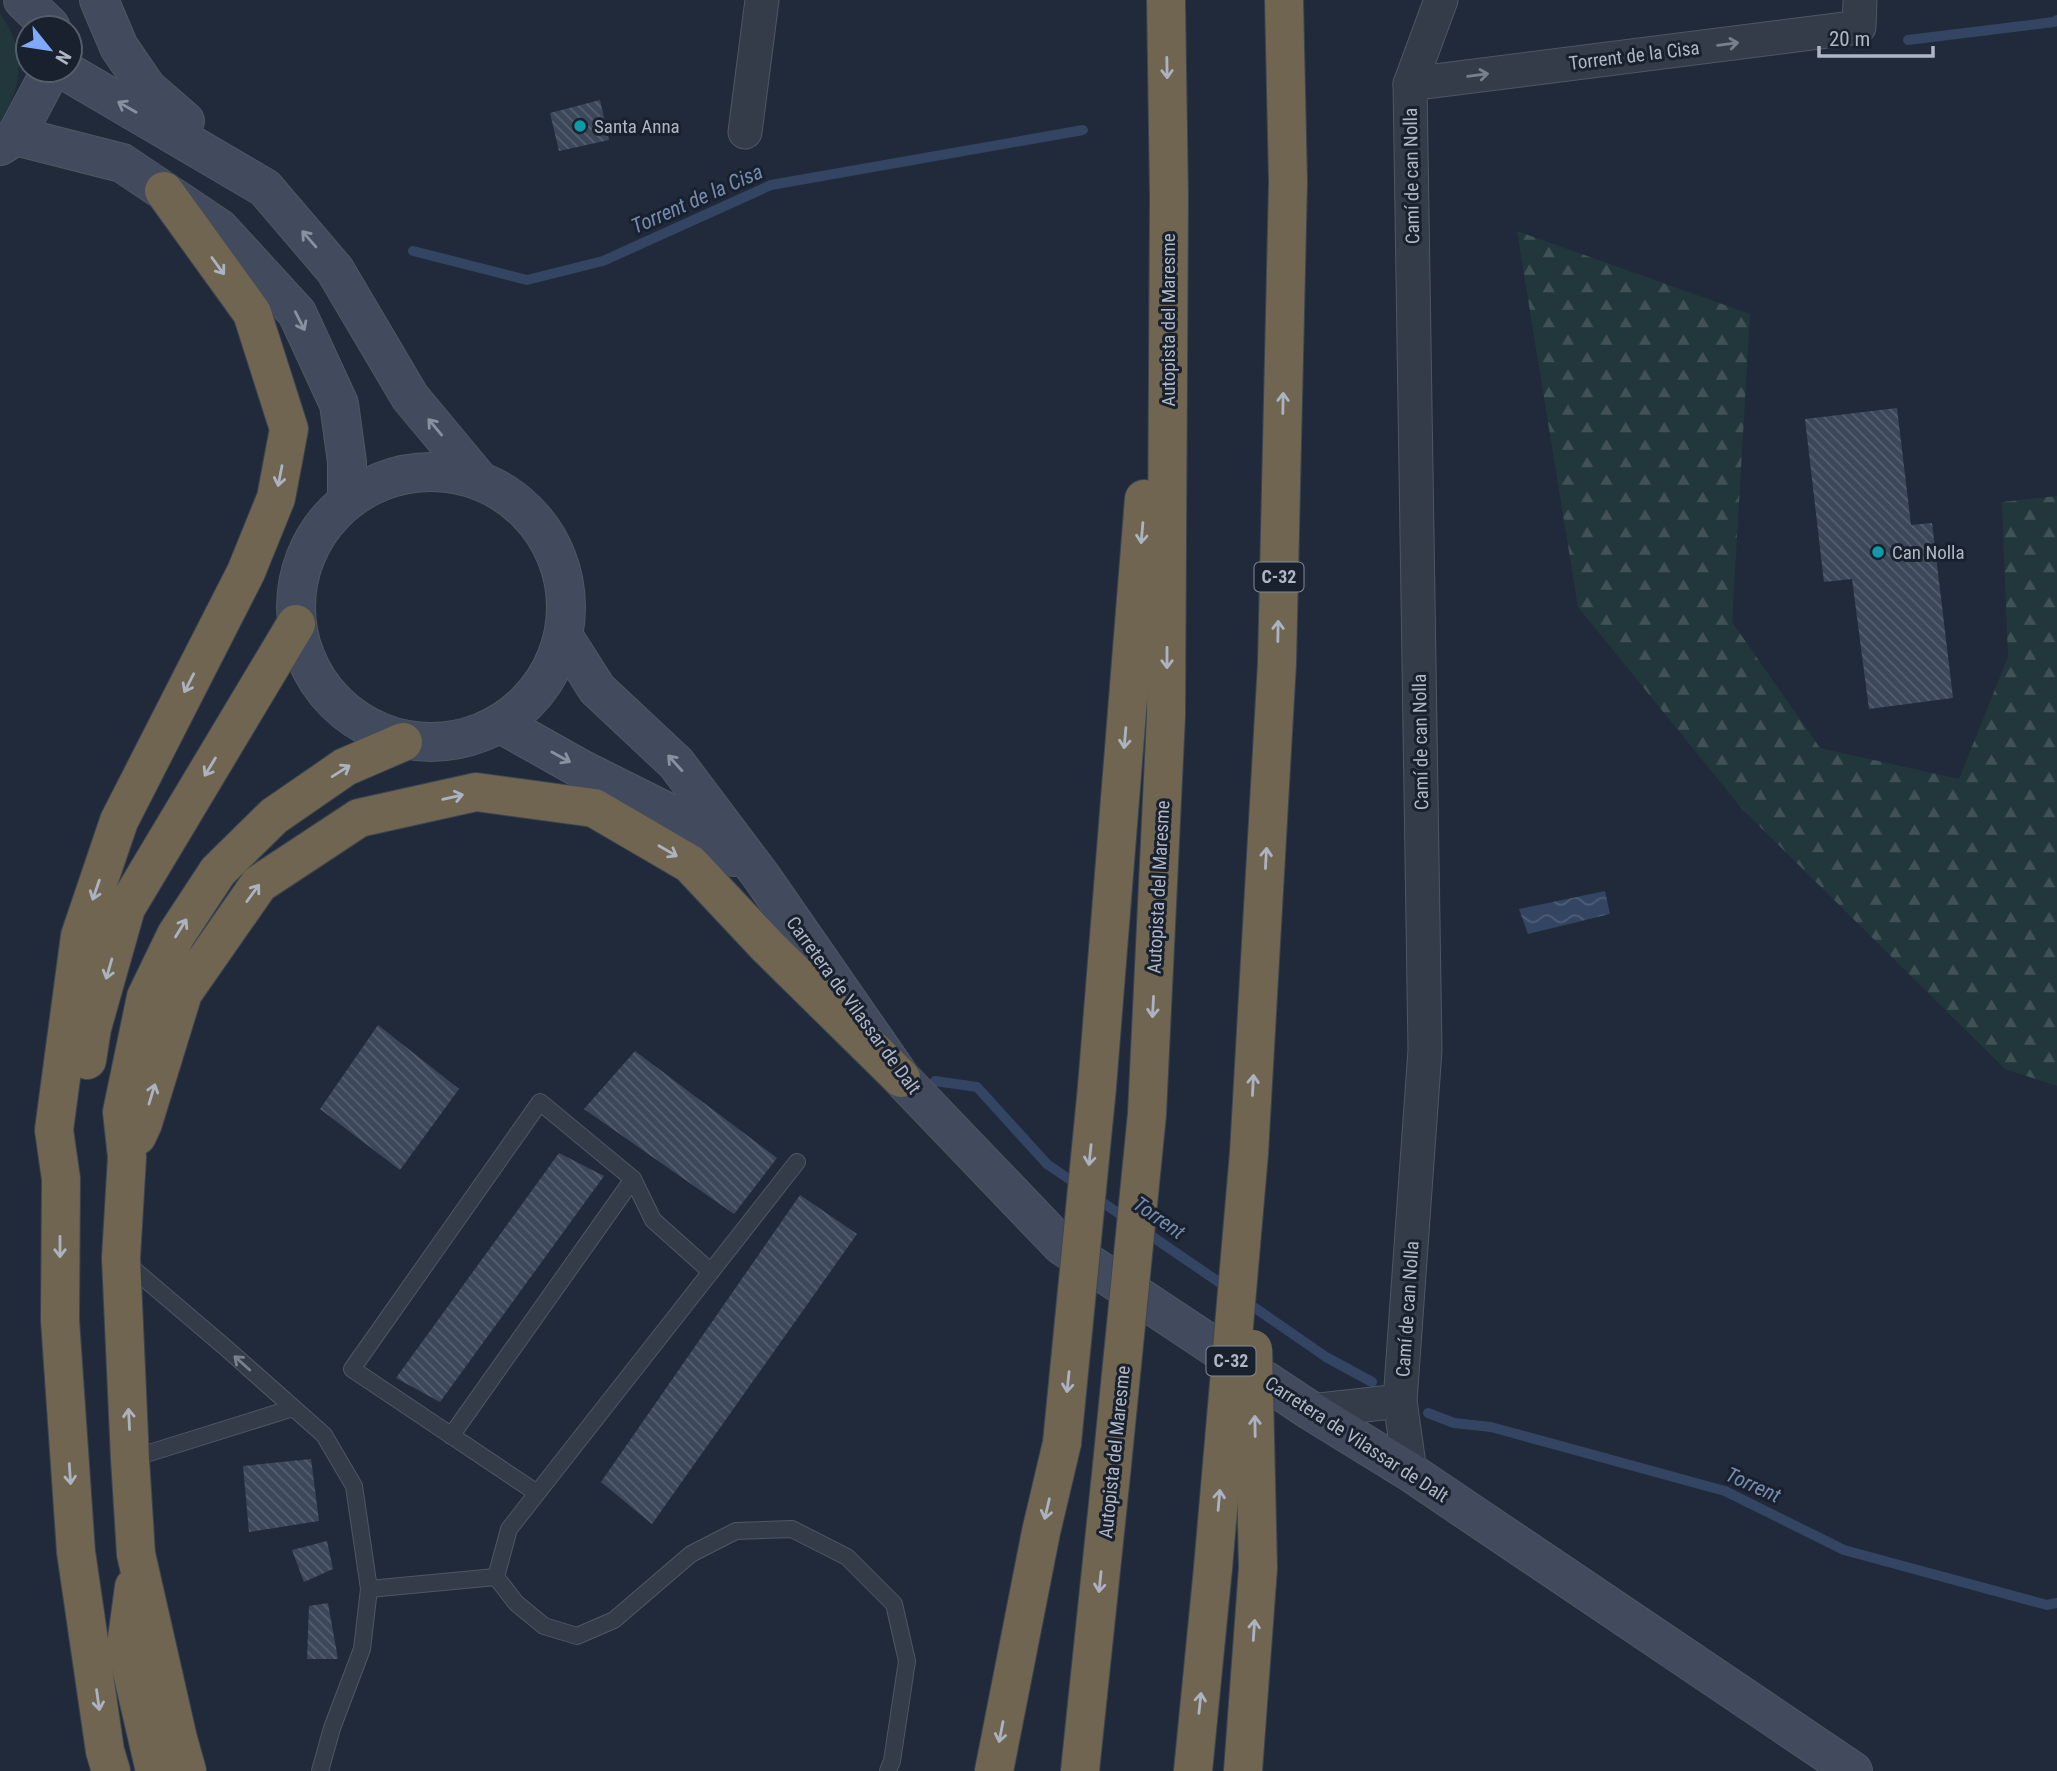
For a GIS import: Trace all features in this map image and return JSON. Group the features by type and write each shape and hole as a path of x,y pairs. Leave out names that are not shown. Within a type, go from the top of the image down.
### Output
{"highway":[{"name":"Autopista del Maresme","path":"1080,1771 1147,1114 1166,716 1169,197 1166,0"},
{"name":"C-32","path":"1193,1771 1249,1153 1277,663 1288,182 1283,0"},
{"path":"111,1771 105,1751 76,1552 60,1320 61,1179 54,1130 80,936 119,821 246,572 276,498 289,429 252,313 164,191"},
{"path":"994,1771 1041,1532 1062,1443 1097,1087 1169,197"},
{"path":"61,1179 76,1126 92,1028 126,908 296,624"},
{"path":"187,1771 137,1561 131,1459 121,1258 127,1157 122,1112 146,997 176,935 218,872 274,816 345,767 403,741"},
{"path":"127,1157 144,1123 183,993 258,884 359,818 475,792 594,808 690,864 767,946 901,1077"},
{"path":"1244,1771 1258,1568 1249,1153"},
{"path":"137,1561 126,1646 155,1771"}],"street":[{"path":"23,0 49,14"},
{"path":"99,0 119,47 147,88 265,188 335,270 410,397 479,480"},
{"path":"745,132 762,0"},
{"path":"1410,84 1441,0"},
{"name":"Torrent de la Cisa","path":"1410,84 1859,14"},
{"path":"84,82 265,188"},
{"path":"43,84 8,141 122,163 219,228 297,313 339,404 347,462 347,497"},
{"name":"Camí de can Nolla","path":"1410,84 1425,1050 1400,1401 1410,1472"},
{"path":"421,471 479,480 504,492 539,524 562,569 564,636 544,683 501,724 454,742 403,741 345,714 316,681 296,624 302,563 331,515 347,497 421,471"},
{"name":"Carretera de Vilassar de Dalt","path":"564,636 597,689 676,763 761,876 901,1077 1061,1245 1311,1411 1410,1472 1853,1771"},
{"name":"Carretera de Vilassar de Dalt","path":"501,724 581,769 677,817 761,876"},
{"name":"Camí de can Nolla","path":"1311,1411 1400,1401"}],"lane":[{"path":"537,1493 352,1369 540,1102 633,1179 653,1220 711,1272"},
{"path":"495,1577 509,1529 797,1162"},
{"path":"451,1436 633,1179"},
{"path":"121,1258 324,1435 354,1486 369,1588 362,1649 332,1728 320,1771"},
{"path":"131,1459 293,1408"},
{"path":"495,1577 516,1603 544,1626 578,1636 614,1620 691,1554 736,1531 792,1529 847,1557 894,1604 907,1661 892,1761 888,1771"},
{"path":"369,1588 495,1577"}],"green space":[{"path":"0,13 14,39 14,84 16,84 0,123"},
{"path":"1517,231 1750,314 1732,622 1820,748 1959,779 2008,657 2002,502 2057,496 2057,1086 2005,1069 1743,810 1578,607"}],"water":[{"path":"1605,891 1610,914 1528,934 1519,909"}],"building":[{"name":"Santa Anna","path":"600,100 609,140 559,151 550,113"},
{"name":"Can Nolla","path":"1897,408 1911,525 1932,523 1953,698 1869,709 1852,579 1824,582 1805,419"},
{"path":"378,1025 459,1089 400,1170 320,1109"},
{"path":"635,1051 777,1158 734,1214 584,1109"},
{"path":"559,1153 604,1176 440,1402 396,1378"},
{"path":"800,1195 857,1234 652,1524 601,1482"},
{"path":"311,1459 319,1521 249,1532 243,1466"},
{"path":"327,1541 333,1569 304,1582 292,1550"},
{"path":"328,1603 338,1659 307,1659 309,1606"}],"waterway":[{"name":"Torrent de la Cisa","path":"1908,40 2057,20"},
{"name":"Torrent de la Cisa","path":"413,251 527,280 603,261 771,185 1083,130"},
{"name":"Torrent","path":"935,1081 977,1087 1047,1164 1079,1186"},
{"name":"Torrent","path":"1095,1197 1128,1220"},
{"name":"Torrent","path":"1144,1231 1229,1289"},
{"name":"Torrent","path":"1245,1301 1326,1357 1372,1382"},
{"name":"Torrent","path":"1428,1413 1454,1423 1491,1427 1725,1491 1844,1550 2047,1605 2057,1603"}],"place":[{"name":"Santa Anna","path":"580,126"},
{"name":"Can Nolla","path":"1878,552"}]}
